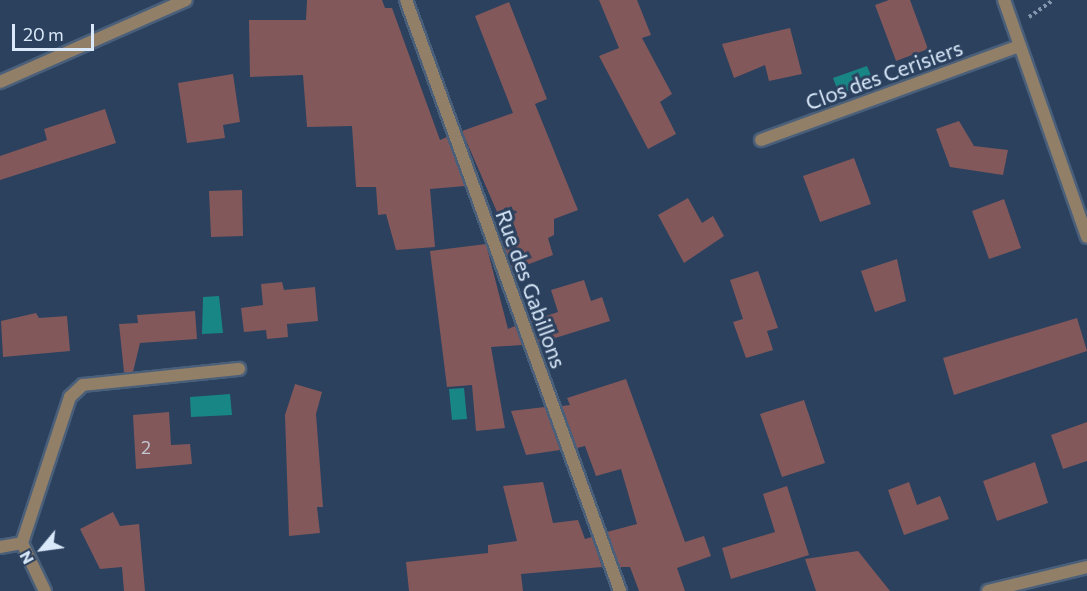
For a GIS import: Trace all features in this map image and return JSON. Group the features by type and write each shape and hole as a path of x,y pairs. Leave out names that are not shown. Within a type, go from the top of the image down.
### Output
{"street":[{"path":"0,82 186,0"},
{"name":"Rue des Gabillons","path":"406,0 620,591"},
{"path":"1004,0 1087,237"},
{"name":"Clos des Cerisiers","path":"761,140 1019,46"},
{"path":"45,591 22,543 70,397 83,385 239,369"},
{"path":"0,547 22,543"},
{"path":"988,591 1087,567"}],"path":[{"path":"1012,24 1038,14 1053,0"}],"shaded area":[{"path":"867,66 874,83 839,94 833,78"},
{"path":"219,296 223,333 202,334 203,297"},
{"path":"464,388 467,419 452,420 449,389"},
{"path":"230,394 232,415 191,417 190,397"}],"building":[{"path":"307,0 382,0 385,8 392,8 440,140 447,137 465,186 430,189 435,247 396,250 386,214 378,215 376,187 356,187 352,126 307,127 303,75 250,77 249,20 306,20"},
{"path":"599,0 637,0 651,35 642,38 672,94 660,102 676,134 648,149 599,56 619,48"},
{"path":"889,0 910,0 928,49 896,61 875,5"},
{"path":"509,2 547,99 535,104 578,210 554,219 554,235 548,238 553,255 513,270 503,243 510,242 462,131 513,113 475,16"},
{"path":"790,28 802,74 769,81 765,65 734,78 722,44"},
{"path":"233,74 240,122 223,125 225,138 187,143 178,83"},
{"path":"105,109 116,143 0,180 0,156 47,140 44,129"},
{"path":"959,121 974,146 1008,150 1003,175 950,167 936,129"},
{"path":"854,158 871,204 820,222 803,176"},
{"path":"242,190 243,236 211,237 209,191"},
{"path":"688,198 702,223 713,216 724,236 684,263 658,215"},
{"path":"1004,199 1021,248 989,259 972,211"},
{"path":"486,244 508,329 515,326 522,345 491,347 505,428 476,431 472,385 447,387 430,251"},
{"path":"897,259 906,301 875,312 861,271"},
{"path":"758,271 778,328 767,331 773,350 746,358 733,322 743,319 730,280"},
{"path":"584,280 591,301 602,297 610,321 539,343 531,321 558,312 551,290"},
{"path":"282,282 284,290 315,287 318,321 287,324 288,337 267,339 266,330 244,332 241,308 263,305 261,284"},
{"path":"195,311 197,339 140,343 133,372 124,372 119,324 138,323 137,315"},
{"path":"36,313 39,318 67,316 70,351 3,357 1,321"},
{"path":"1077,318 1087,351 954,395 943,358"},
{"path":"626,379 685,542 704,536 711,556 677,568 685,591 639,591 630,567 620,567 607,532 637,524 621,469 596,476 585,446 577,448 562,406 570,405 567,398"},
{"path":"295,384 322,392 316,414 323,507 317,507 320,533 289,536 285,415"},
{"path":"804,400 825,463 782,477 760,414"},
{"path":"545,407 560,450 526,455 511,411"},
{"path":"169,412 171,445 190,444 192,464 136,469 133,415"},
{"path":"1087,422 1087,461 1063,469 1051,435"},
{"path":"1035,462 1048,503 997,521 983,481"},
{"path":"543,482 553,523 578,520 585,539 592,537 602,567 521,574 523,591 409,591 406,562 488,553 488,545 517,541 503,486"},
{"path":"909,482 917,505 940,496 949,519 904,535 888,490"},
{"path":"787,486 809,555 731,579 722,548 775,532 763,494"},
{"path":"113,512 120,526 139,524 145,591 124,591 122,567 100,569 80,529"},
{"path":"858,551 890,591 816,591 805,559"}]}
